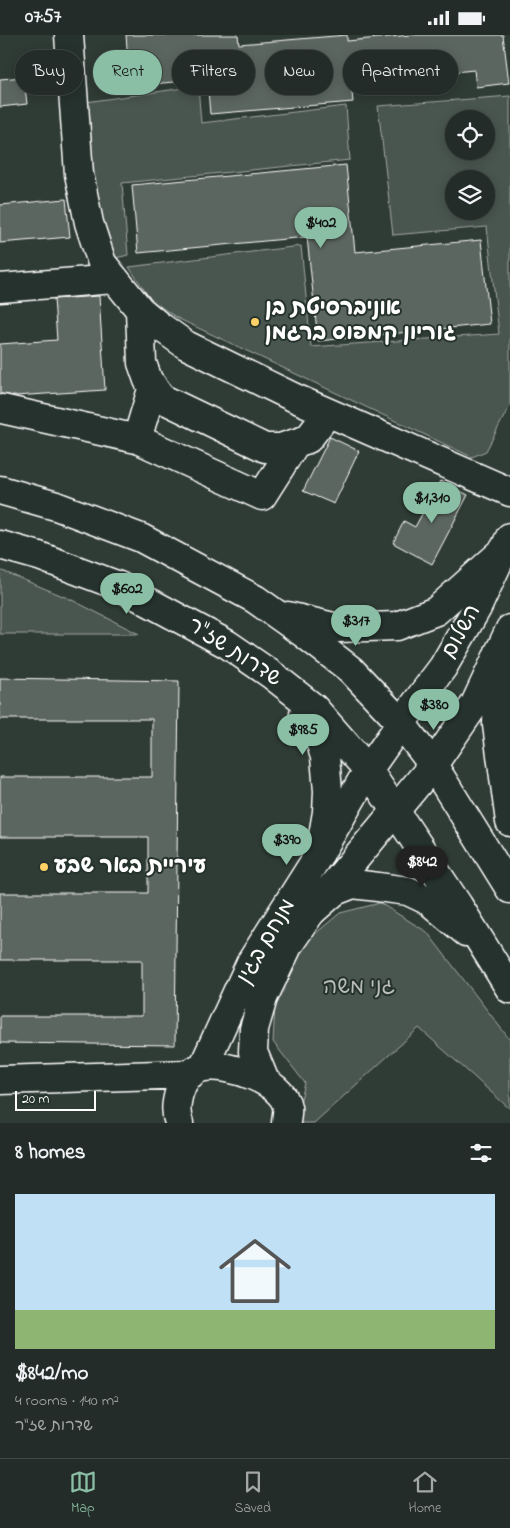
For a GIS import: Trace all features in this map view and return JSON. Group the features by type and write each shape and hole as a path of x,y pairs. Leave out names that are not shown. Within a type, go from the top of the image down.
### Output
{"main road":[{"path":"69,35 79,174 89,223 102,263 140,311 186,345 328,413 510,492"},
{"path":"0,287 115,279"},
{"path":"140,311 142,363 152,386 161,398 265,447 280,449 308,439 328,413"},
{"path":"137,439 152,386"},
{"path":"2,409 137,439 262,496 295,444"},
{"path":"0,490 56,506 141,539 254,599 303,633 351,670 401,723 434,765 510,889"},
{"path":"275,613 338,628 396,626 436,611 506,544"},
{"name":"השלום","path":"368,770 444,667 477,608 506,544"},
{"name":"שדרות שז\"ר","path":"0,545 39,556 120,586 227,644 263,668 314,708 368,770 396,810 510,989"},
{"path":"505,640 497,725 510,822"},
{"name":"השלום","path":"396,810 434,765 475,704 505,640"},
{"path":"263,668 316,728 325,757 328,791 327,812 320,853"},
{"name":"מנחם בגין","path":"179,1123 175,1107 181,1085 197,1070 252,962 320,853 368,770"},
{"name":"מנחם בגין","path":"265,1081 253,1052 254,1029 263,998 289,944 311,912 396,810"},
{"path":"311,912 335,891 353,884 408,891 429,901 482,945"},
{"path":"0,1080 225,1067 246,1072 265,1081 280,1094 287,1107 286,1123"}],"green space":[{"path":"172,90 172,95 199,95 201,123 346,106 350,160 122,183 128,255 112,259 95,195 86,102 135,95 162,95 162,91"},
{"path":"510,96 510,405 486,451 472,457 177,318 151,300 129,267 301,246 311,347 499,334 487,227 393,235 378,106"},
{"path":"0,570 70,599 139,634 0,634"},
{"name":"גני משה","path":"380,903 427,932 510,1040 510,1109 419,1028 314,1123 295,1123 305,1083 273,1042 275,1006 303,944 340,913"}],"building":[{"path":"126,35 238,35 239,44 347,35 347,41 411,35 503,35 509,83 476,87 474,70 458,72 458,50 343,50 343,95 352,95 353,102 210,114 208,95 255,95 255,50 172,50 172,82 162,83 162,50 127,50"},
{"path":"15,78 15,95 26,95 27,104 0,107 0,79"},
{"path":"346,165 355,252 481,240 490,324 318,341 307,237 138,253 132,185"},
{"path":"66,199 70,237 0,243 0,205"},
{"path":"99,296 105,390 15,396 0,394 0,344 57,340 54,299"},
{"path":"330,437 359,451 334,504 303,491"},
{"path":"440,481 468,495 432,564 393,543 404,521 415,527"},
{"path":"0,678 179,681 175,1045 0,1043 0,1016 142,1016 142,960 0,960 0,893 148,893 148,837 0,837 0,777 152,777 152,719 0,719"}],"place":[{"name":"אוניברסיטת בן גוריון קמפוס ברגמן","path":"255,322"},
{"name":"עיריית באר שבע","path":"44,867"}]}
